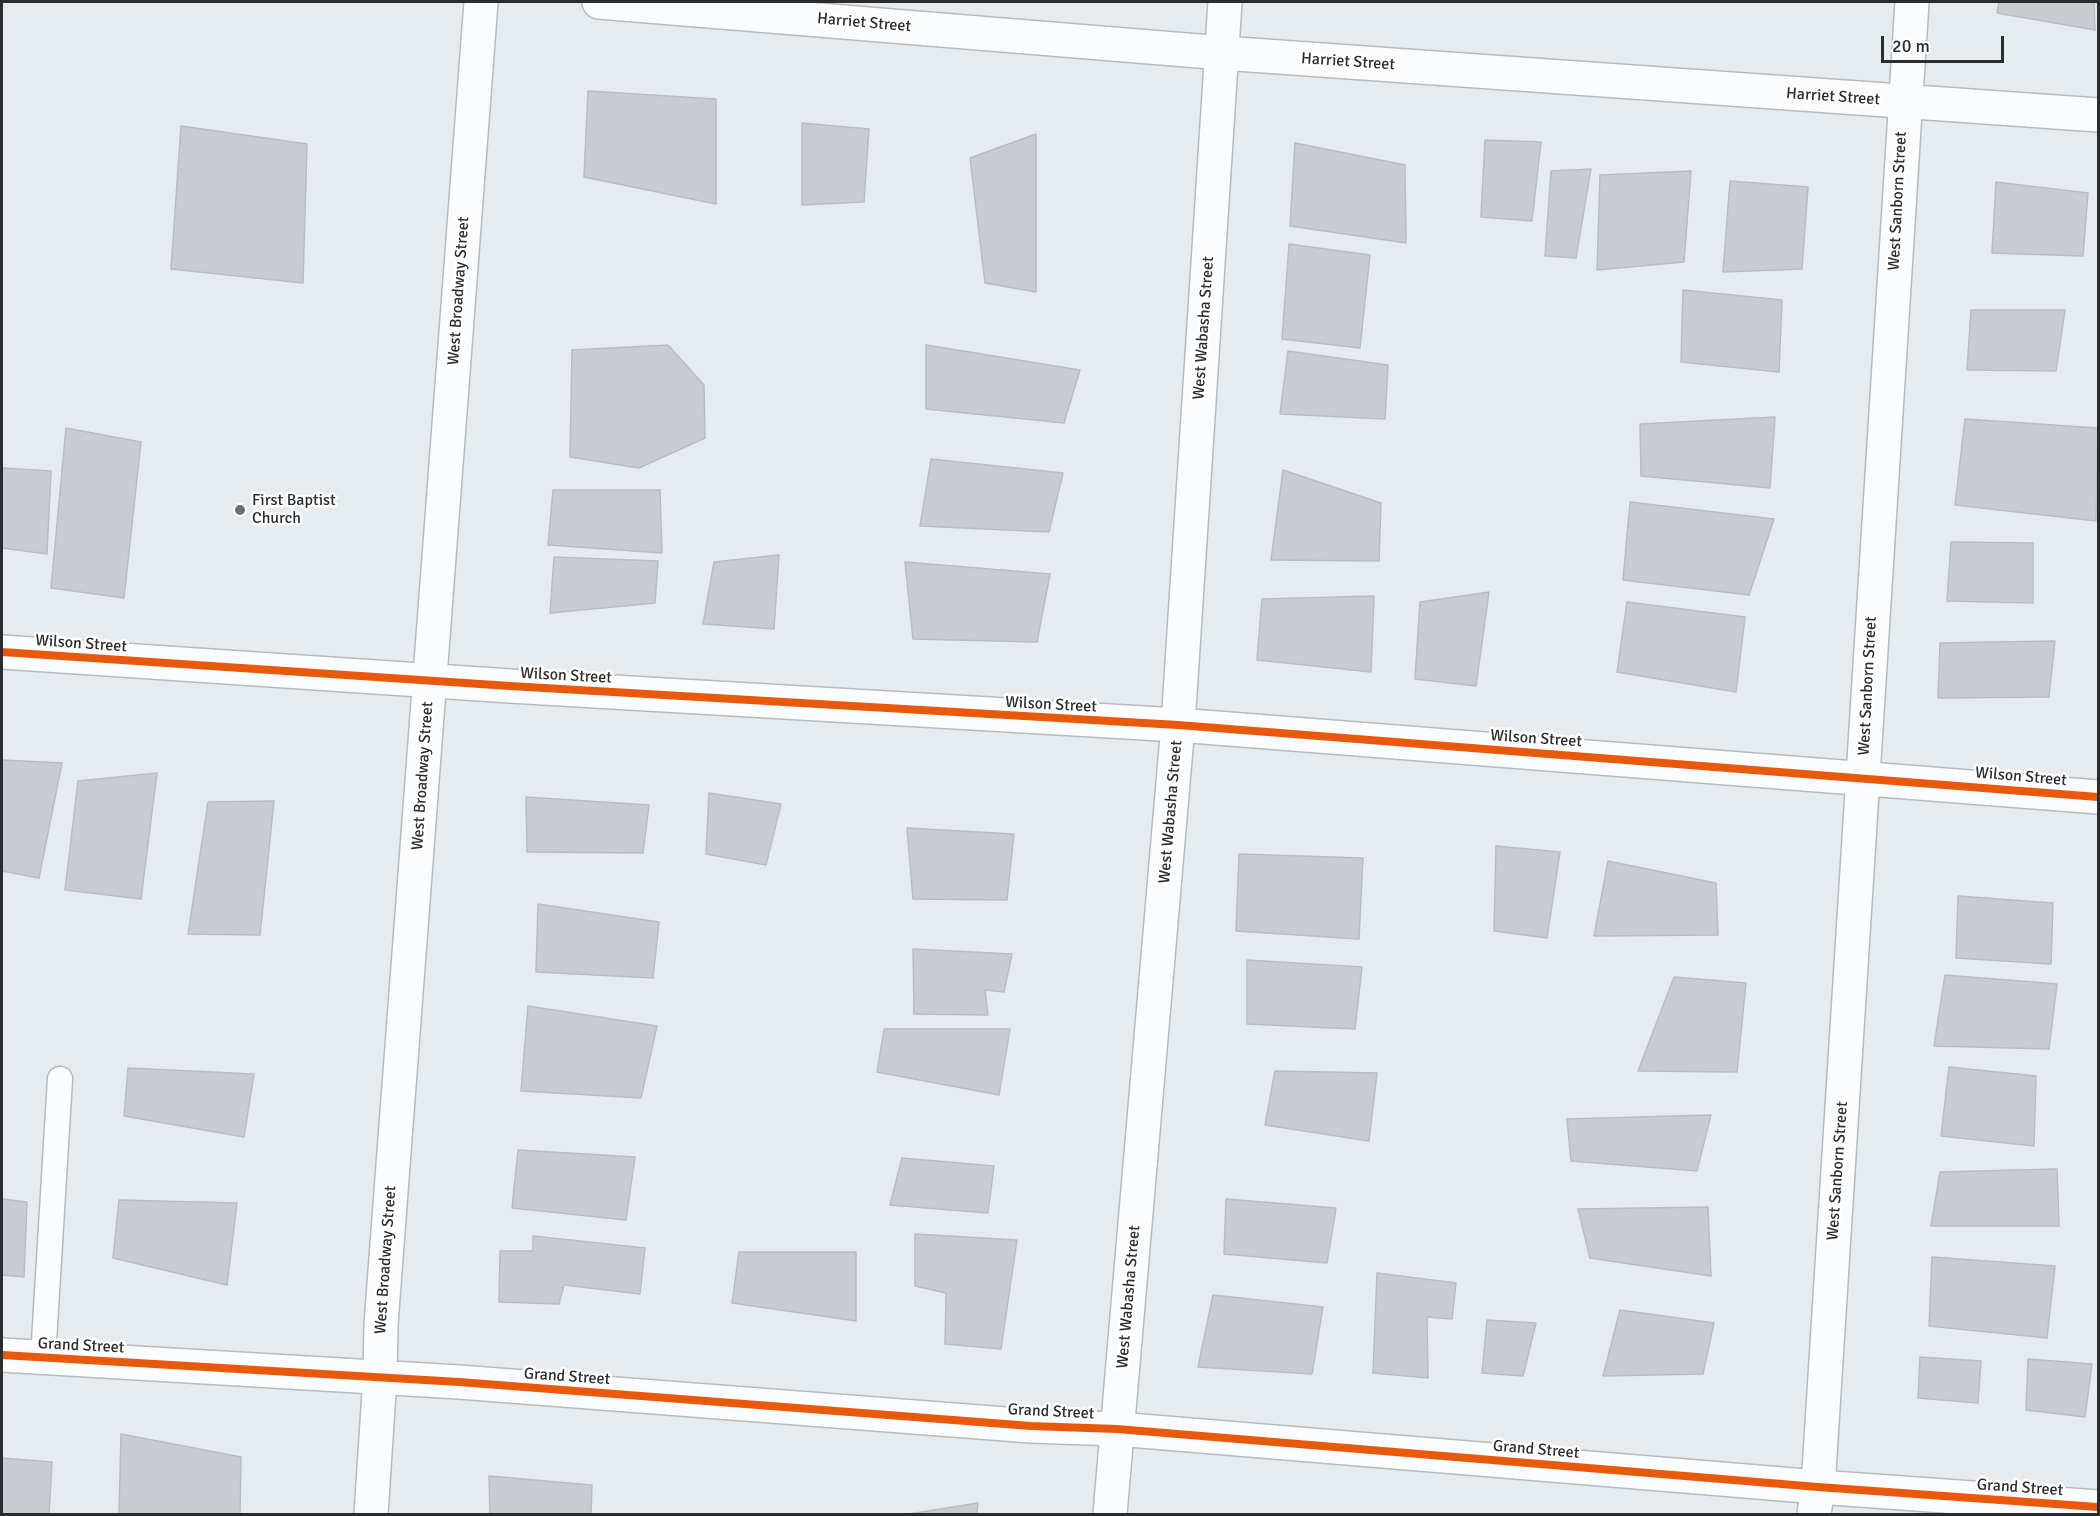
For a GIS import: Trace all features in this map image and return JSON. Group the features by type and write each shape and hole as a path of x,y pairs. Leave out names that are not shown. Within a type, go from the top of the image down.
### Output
{"street":[{"name":"West Broadway Street","path":"371,1515 381,1324 481,2"},
{"name":"Harriet Street","path":"599,2 1222,53 2098,115"},
{"name":"West Wabasha Street","path":"1110,1515 1178,725 1225,2"},
{"name":"West Sanborn Street","path":"1816,1501 1912,2"},
{"name":"Wilson Street","path":"2,652 430,681 1178,725 2098,797"},
{"name":"Grand Street","path":"2,1355 380,1377 1031,1426 1117,1429 1816,1501 2098,1507"}],"lane":[{"path":"43,1358 60,1079"}],"building":[{"path":"1999,2 2094,2 2095,30 1997,13"},
{"path":"588,91 716,99 716,204 584,177"},
{"path":"802,123 869,129 864,202 802,205"},
{"path":"181,126 307,144 303,283 171,269"},
{"path":"1036,134 1036,292 985,283 970,158"},
{"path":"1485,140 1541,142 1532,221 1481,217"},
{"path":"1295,143 1405,165 1406,243 1290,226"},
{"path":"1591,169 1576,258 1545,256 1551,171"},
{"path":"1691,171 1684,262 1597,270 1600,175"},
{"path":"1730,181 1808,187 1802,269 1723,272"},
{"path":"1996,182 2088,193 2083,256 1992,253"},
{"path":"1289,244 1370,255 1360,348 1282,339"},
{"path":"1683,290 1782,300 1779,372 1681,362"},
{"path":"1971,310 2065,310 2056,371 1967,370"},
{"path":"668,345 704,385 705,438 639,468 570,457 572,350"},
{"path":"926,345 1080,370 1064,423 926,409"},
{"path":"1288,351 1388,365 1385,419 1280,414"},
{"path":"1775,417 1770,488 1641,476 1640,424"},
{"path":"1965,419 2098,428 2096,521 1955,505"},
{"path":"66,428 141,442 124,598 51,588"},
{"path":"931,459 1063,473 1049,532 920,526"},
{"path":"2,468 51,471 47,554 2,548"},
{"path":"1283,470 1381,503 1379,561 1271,560"},
{"path":"553,490 660,490 662,553 548,545"},
{"path":"1630,502 1774,519 1749,595 1623,580"},
{"path":"1951,542 2033,543 2033,603 1947,601"},
{"path":"779,555 774,629 703,624 714,562"},
{"path":"554,557 658,561 655,603 550,613"},
{"path":"905,562 1050,574 1037,642 913,639"},
{"path":"1489,592 1476,686 1415,679 1420,602"},
{"path":"1374,596 1371,672 1257,660 1262,599"},
{"path":"1627,602 1745,617 1736,692 1617,672"},
{"path":"2055,641 2049,697 1938,698 1940,643"},
{"path":"2,760 62,763 39,878 2,871"},
{"path":"157,773 141,899 65,890 78,781"},
{"path":"709,793 781,804 766,865 706,854"},
{"path":"526,797 649,805 643,853 527,852"},
{"path":"274,801 260,935 188,934 208,802"},
{"path":"907,828 1014,834 1007,900 913,899"},
{"path":"1496,846 1560,852 1547,938 1494,931"},
{"path":"1239,854 1363,858 1359,939 1236,931"},
{"path":"1608,861 1716,883 1718,935 1594,936"},
{"path":"1958,896 2053,903 2051,964 1956,958"},
{"path":"538,904 659,922 653,978 536,972"},
{"path":"913,949 1012,954 1004,992 985,990 988,1015 914,1014"},
{"path":"1247,960 1362,967 1355,1029 1247,1024"},
{"path":"1945,975 2057,984 2049,1049 1934,1046"},
{"path":"1674,977 1746,983 1737,1072 1638,1071"},
{"path":"528,1006 657,1026 641,1098 521,1091"},
{"path":"884,1029 1010,1029 999,1095 877,1072"},
{"path":"1949,1067 2036,1076 2034,1146 1941,1136"},
{"path":"128,1068 254,1074 244,1137 124,1116"},
{"path":"1275,1071 1377,1073 1369,1141 1265,1125"},
{"path":"1711,1115 1697,1171 1571,1161 1567,1119"},
{"path":"518,1150 635,1157 626,1220 512,1208"},
{"path":"902,1158 994,1166 988,1213 890,1205"},
{"path":"2057,1169 2059,1226 1931,1226 1940,1172"},
{"path":"2,1199 27,1202 24,1277 2,1275"},
{"path":"1226,1199 1336,1208 1327,1263 1224,1254"},
{"path":"119,1200 237,1203 227,1285 113,1258"},
{"path":"1708,1207 1711,1276 1590,1258 1578,1209"},
{"path":"915,1234 1017,1240 1001,1349 945,1344 946,1293 915,1286"},
{"path":"533,1236 645,1248 640,1294 564,1285 559,1304 499,1302 500,1251 533,1251"},
{"path":"739,1252 856,1252 856,1321 732,1303"},
{"path":"1932,1257 2055,1266 2047,1338 1929,1326"},
{"path":"1377,1273 1456,1283 1452,1319 1427,1317 1428,1378 1373,1373"},
{"path":"1213,1295 1323,1307 1312,1374 1198,1367"},
{"path":"1620,1310 1714,1323 1703,1374 1603,1376"},
{"path":"1487,1320 1536,1323 1523,1376 1482,1373"},
{"path":"1920,1357 1981,1361 1978,1403 1918,1398"},
{"path":"2028,1359 2092,1364 2085,1417 2026,1410"},
{"path":"121,1434 241,1457 240,1514 119,1514"},
{"path":"2,1458 52,1462 49,1514 2,1514"},
{"path":"489,1476 592,1485 591,1514 490,1514"},
{"path":"978,1503 977,1514 909,1514"}],"cycle path":[{"path":"2,652 510,686 1178,725 2098,797"},
{"path":"2,1355 459,1382 1031,1426 1117,1429 1818,1487 2098,1507"}],"place":[{"name":"First Baptist Church","path":"240,510"}]}
